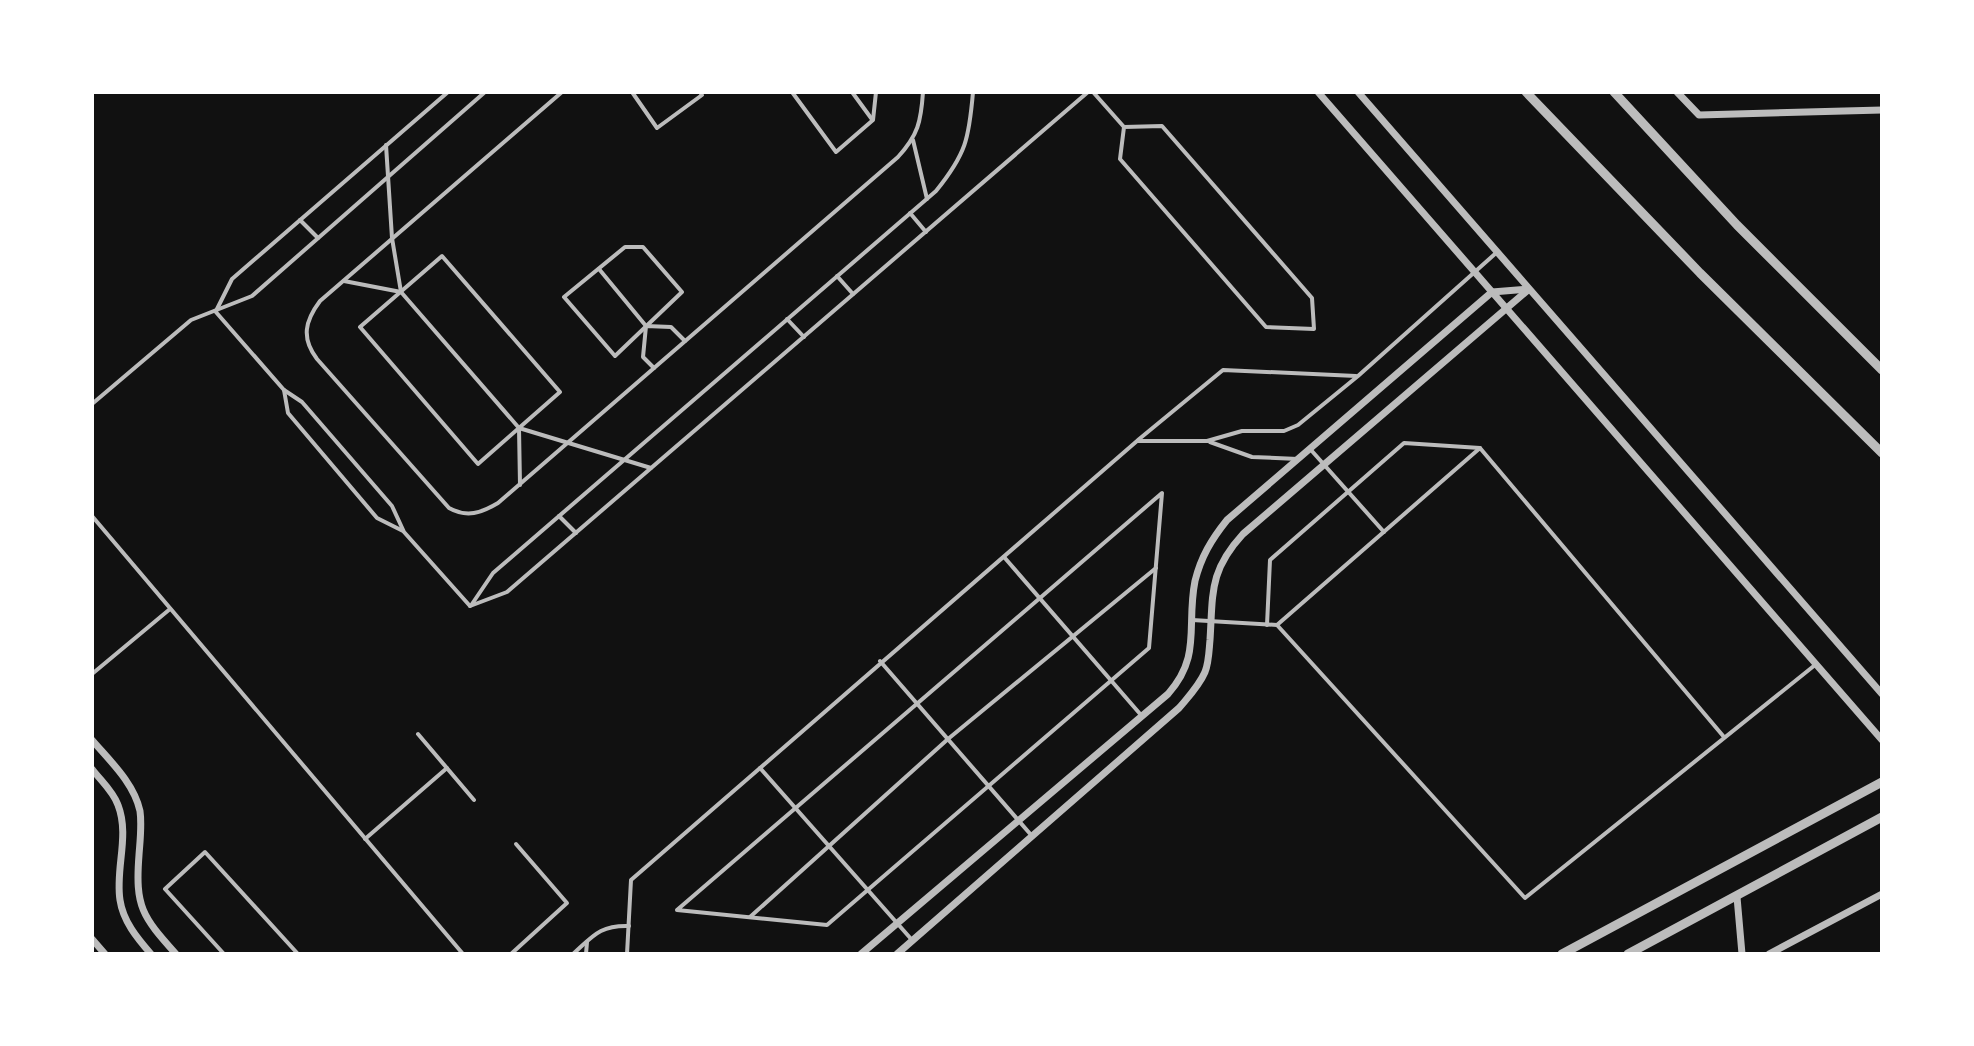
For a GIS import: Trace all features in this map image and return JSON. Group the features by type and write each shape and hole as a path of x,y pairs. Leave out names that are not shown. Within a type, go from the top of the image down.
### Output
{"street":[{"path":"1318,92 1882,740"},
{"path":"1358,92 1882,694"},
{"path":"1526,92 1700,273 1882,453"},
{"path":"1614,92 1737,225 1882,370"},
{"path":"1677,92 1699,115 1882,110"},
{"path":"861,954 1183,678 1188,663 1195,584 1208,543 1227,520 1492,292 1528,289"},
{"path":"897,954 1179,708 1198,686 1206,669 1214,584 1226,553 1323,464 1528,289"},
{"path":"92,740 123,776 140,811 138,897 150,925 176,954"},
{"path":"92,769 112,793 119,808 122,842 119,897 128,925 151,954"},
{"path":"1562,954 1882,782"},
{"path":"1628,954 1882,817"},
{"path":"1769,954 1882,894"},
{"path":"1737,897 1742,954"},
{"path":"92,939 105,954"}],"lane":[{"path":"215,311 232,279 448,92"},
{"path":"92,403 191,320 252,296 485,92"},
{"path":"562,92 320,301 306,326 306,338 317,359 449,508 458,514 483,511 498,503 898,157 913,140 923,92"},
{"path":"632,92 657,128 702,95 700,92"},
{"path":"792,92 836,152 873,120 876,92"},
{"path":"852,92 873,120"},
{"path":"470,606 493,573 927,199 954,169 966,145 973,92"},
{"path":"470,606 507,592 1091,92 1124,127 1162,126 1312,298 1314,329 1266,327 1120,159 1124,127"},
{"path":"913,140 927,199"},
{"path":"386,145 392,238 401,292 519,428 651,468"},
{"path":"910,213 926,232"},
{"path":"300,220 318,238"},
{"path":"625,247 643,247 682,292 646,326 615,356 564,297 625,247"},
{"path":"1137,441 1207,441 1242,431 1284,431 1298,425 1496,253"},
{"path":"442,256 560,392 519,428 478,464 360,327 442,256"},
{"path":"598,269 646,326 643,357 654,368"},
{"path":"837,276 853,294"},
{"path":"344,280 401,292"},
{"path":"215,311 284,390 302,402 392,506 404,532 470,606"},
{"path":"787,319 804,337"},
{"path":"646,326 671,327 685,341"},
{"path":"627,954 631,880 880,661 1223,370 1358,376"},
{"path":"284,390 288,413 308,437 377,518 404,532"},
{"path":"519,428 520,485"},
{"path":"1207,441 1252,457 1298,459"},
{"path":"1267,625 1270,560 1404,443 1480,448 1724,737"},
{"path":"1192,620 1277,625 1480,448"},
{"path":"1309,449 1384,532"},
{"path":"1162,493 1156,568 1149,648 827,925 677,910 1162,493"},
{"path":"92,516 463,954"},
{"path":"559,516 576,533"},
{"path":"1004,557 1142,716"},
{"path":"750,917 948,739 1156,568"},
{"path":"92,674 170,608"},
{"path":"1277,625 1525,898 1815,665"},
{"path":"880,661 1032,836"},
{"path":"418,734 474,800"},
{"path":"365,839 447,768"},
{"path":"760,768 912,941"},
{"path":"511,954 567,903 516,844"},
{"path":"224,954 165,889 205,852 298,954"},
{"path":"573,954 601,930 629,926"},
{"path":"586,954 587,942"},
{"path":"214,954 219,949"}]}
